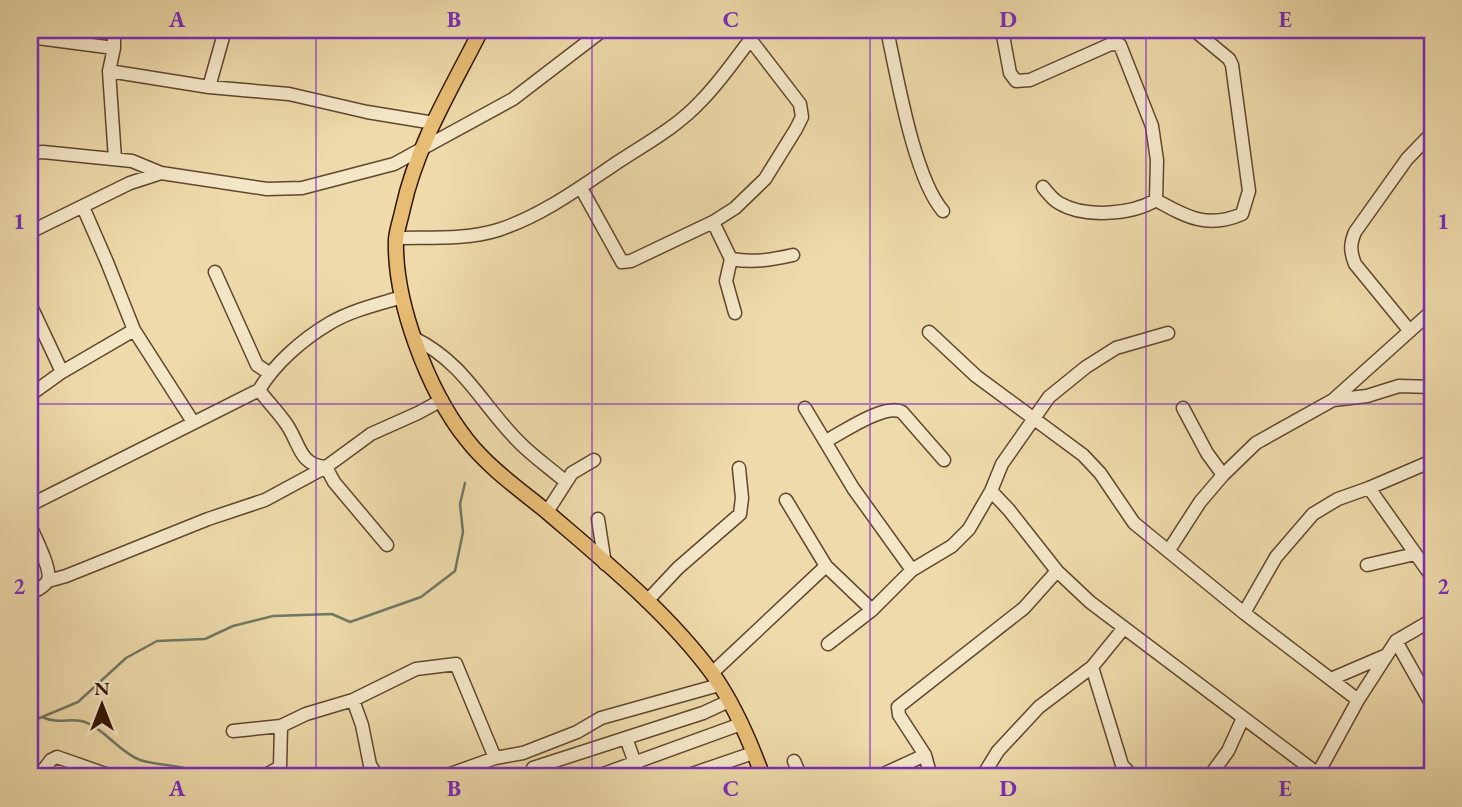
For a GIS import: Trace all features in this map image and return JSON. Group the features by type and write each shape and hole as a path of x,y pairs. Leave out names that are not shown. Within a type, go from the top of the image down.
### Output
{"main road":[{"path":"481,30 419,150 406,191 396,238 402,297 414,338 442,400 467,440 494,468 673,626 729,701 763,777"}],"street":[{"path":"114,30 114,48 109,71 116,159"},
{"path":"209,87 225,30"},
{"path":"30,153 132,161 162,173 267,189 302,188 394,164 513,99 603,30"},
{"path":"887,30 917,154 935,202 943,211"},
{"path":"1002,30 1010,73 1017,81 1030,80 1111,44 1120,45 1152,126 1157,160 1156,200"},
{"path":"1156,200 1180,214 1202,221 1226,221 1242,214 1249,191 1232,65 1229,59 1194,30"},
{"path":"396,238 464,236 496,230 525,219 581,188 664,134 691,111 716,85 754,34 800,104 802,117 765,179 735,208 713,222 631,261 622,262 581,188"},
{"path":"30,37 114,48"},
{"path":"109,71 209,87 289,94 434,123"},
{"path":"1409,330 1355,264 1350,242 1407,159 1432,133"},
{"path":"30,232 130,183 162,173"},
{"path":"1044,187 1051,198 1061,205 1081,210 1121,211 1148,205 1156,200"},
{"path":"83,207 134,330 193,422"},
{"path":"713,222 731,259 726,281 735,313"},
{"path":"731,259 750,262 793,255"},
{"path":"215,272 257,365 269,373"},
{"path":"30,505 259,390 269,373 296,348 330,323 402,297"},
{"path":"30,304 62,372"},
{"path":"1169,550 1200,502 1256,443 1333,400 1432,311"},
{"path":"30,396 62,372 134,330"},
{"path":"929,332 976,376 1083,455 1100,473 1134,523 1244,613 1358,700"},
{"path":"828,644 872,610 912,570 952,546 979,516 1002,464 1049,397 1086,366 1116,348 1168,333"},
{"path":"414,338 437,349 471,383 517,440 566,482"},
{"path":"1333,400 1367,396 1399,386 1432,387"},
{"path":"259,390 288,426 302,455 315,466 326,467"},
{"path":"30,594 48,580 66,576 208,519 265,500 326,467 371,434 442,400"},
{"path":"805,408 853,488 912,570"},
{"path":"1183,408 1207,453 1223,475"},
{"path":"826,441 885,410 897,409 944,460"},
{"path":"547,512 572,473 594,460"},
{"path":"1244,613 1276,558 1312,514 1338,499 1432,461"},
{"path":"326,467 334,482 387,545"},
{"path":"647,601 678,568 740,513 742,498 739,468"},
{"path":"1369,488 1432,577"},
{"path":"991,492 1009,510 1057,571 1123,629 1318,777 1358,700 1396,641 1432,620"},
{"path":"786,500 826,566 872,610"},
{"path":"598,519 605,564"},
{"path":"30,525 49,571 48,580"},
{"path":"1367,565 1415,554"},
{"path":"442,777 495,758 523,753 577,732 601,718 715,679 826,566"},
{"path":"931,777 925,755 899,715 898,707 1024,608 1057,571"},
{"path":"982,777 998,751 1039,707 1092,667 1123,629"},
{"path":"1396,641 1432,705"},
{"path":"1331,679 1387,654"},
{"path":"233,731 281,726 306,714 353,700 416,669 456,664 495,758"},
{"path":"1092,667 1122,765 1133,777"},
{"path":"353,700 362,725 370,765 378,777"},
{"path":"523,753 530,759 534,773 626,738 703,713 729,701"},
{"path":"1209,777 1228,751 1243,718"},
{"path":"595,777 637,771 741,724"},
{"path":"267,777 266,775 280,767 281,726"},
{"path":"626,738 637,771"},
{"path":"683,777 753,752"},
{"path":"877,777 925,755"},
{"path":"38,777 51,760 57,757 114,777"},
{"path":"794,761 801,777"},
{"path":"1426,777 1432,765"}],"waterway":[{"path":"30,722 78,702 126,658 157,641 205,639 233,626 273,616 332,614 350,622 421,597 455,571 463,532 460,504 465,483"},
{"path":"42,717 85,722 140,760 189,769 203,777"}]}
